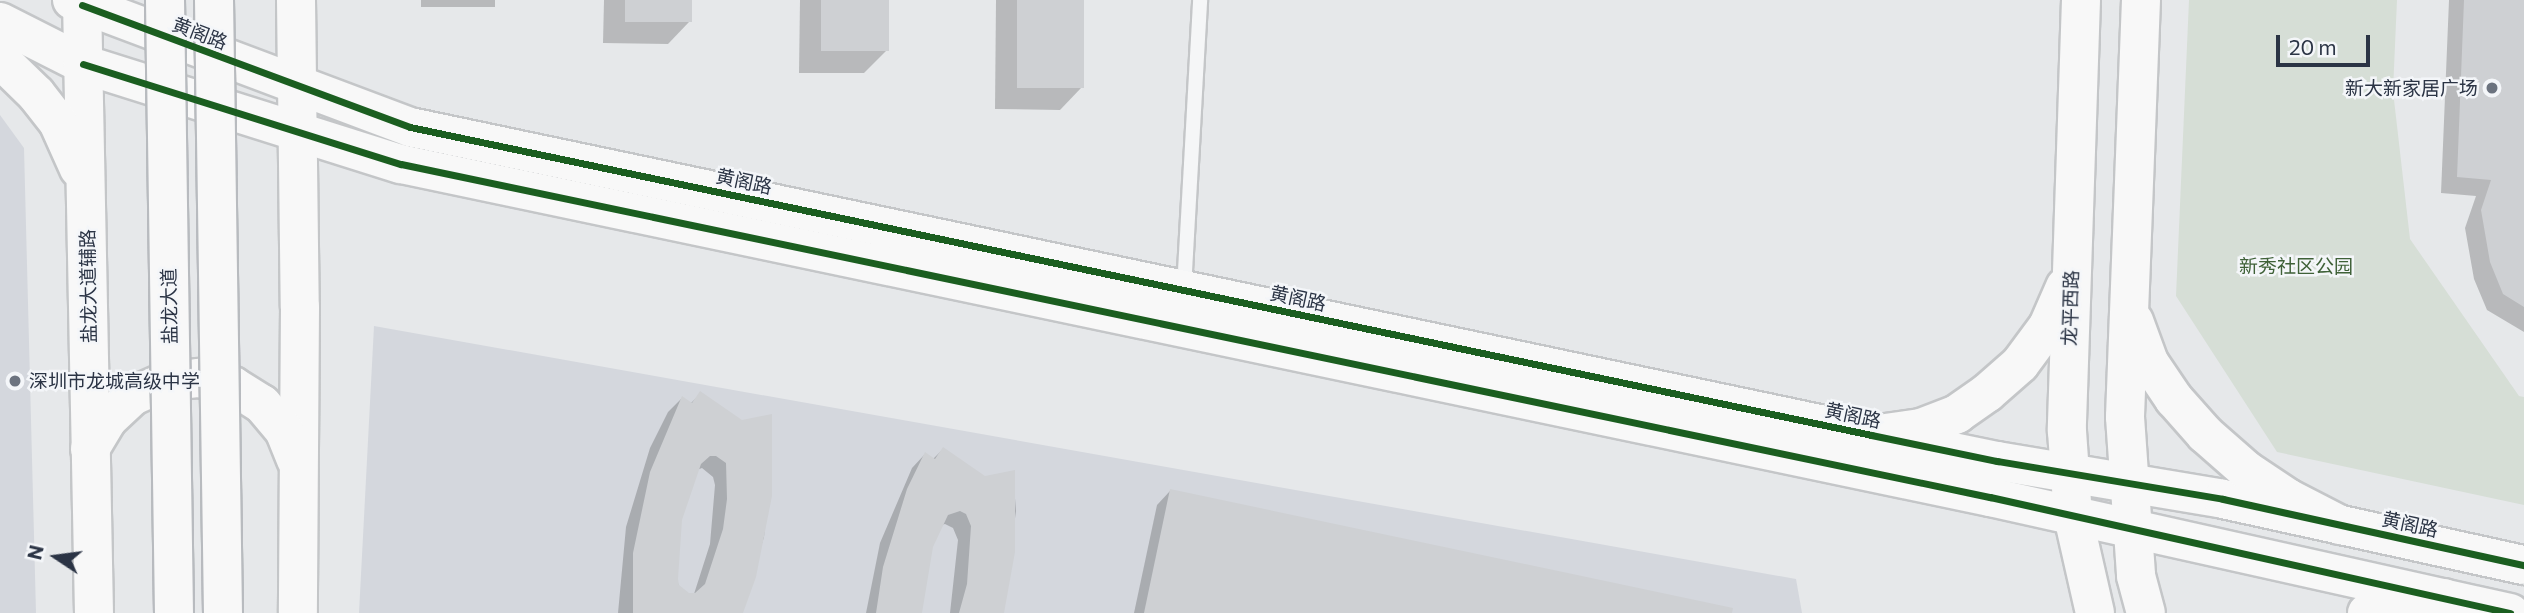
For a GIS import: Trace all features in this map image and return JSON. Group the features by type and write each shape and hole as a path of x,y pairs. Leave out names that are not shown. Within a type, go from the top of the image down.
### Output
{"main road":[{"name":"盐龙大道","path":"165,0 174,613"},
{"path":"214,0 223,613"},
{"path":"296,0 300,307 298,613"},
{"name":"龙平西路","path":"2081,0 2071,273 2068,473 2073,516 2095,613"},
{"path":"2141,0 2125,387 2131,528 2136,576 2146,613"},
{"name":"黄阁路","path":"79,2 410,127 2073,516 2510,613"},
{"name":"盐龙大道辅路","path":"79,2 83,64 94,613"},
{"name":"黄阁路","path":"0,22 83,64 401,164 2128,483 2524,565"},
{"path":"0,59 36,94 58,122 73,152 86,189"},
{"path":"1871,435 1921,428 1957,414 1987,393 2020,364 2048,326 2071,273"},
{"path":"2128,305 2149,362 2174,399 2205,434 2246,470 2288,498 2340,525"},
{"path":"90,449 108,419 133,396 165,382 199,378 233,386 262,404 284,430 297,462"},
{"path":"2367,613 2386,606 2443,598"}],"lane":[{"path":"1183,309 1199,0"}],"shaded area":[{"name":"深圳市龙城高级中学","path":"0,115 24,148 36,613 0,613"},
{"path":"374,326 1796,579 1802,613 359,613"}],"green space":[{"name":"新秀社区公园","path":"2189,0 2397,0 2393,91 2410,239 2519,396 2524,397 2524,505 2277,452 2176,296"}],"building":[{"path":"625,0 692,0 692,22 625,22"},
{"path":"821,0 889,0 889,51 821,51"},
{"path":"1017,0 1084,0 1084,88 1017,88"},
{"name":"新大新家居广场","path":"2464,0 2524,0 2524,307 2503,294 2490,262 2481,210 2491,180 2457,177"},
{"path":"700,391 742,420 772,414 772,496 756,577 743,613 633,613 633,553 650,472 682,396 692,403","holes":["710,456 716,456 726,463 727,499 723,529 705,584 695,593 689,593 679,585 678,579 682,520 701,464"]},
{"path":"943,447 985,476 1015,470 1015,552 1004,613 959,613 967,584 971,526 966,514 960,511 948,515 933,547 922,613 876,613 883,567 907,489 925,452 935,459"},
{"path":"1170,489 1733,608 1732,613 1144,613"}],"cycle path":[{"path":"82,5 410,127 1871,435 1997,461 2223,499 2524,565"},
{"path":"83,64 401,164 1990,497 2510,613"}],"place":[{"name":"新大新家居广场","path":"2492,88"},
{"name":"深圳市龙城高级中学","path":"15,381"}]}
